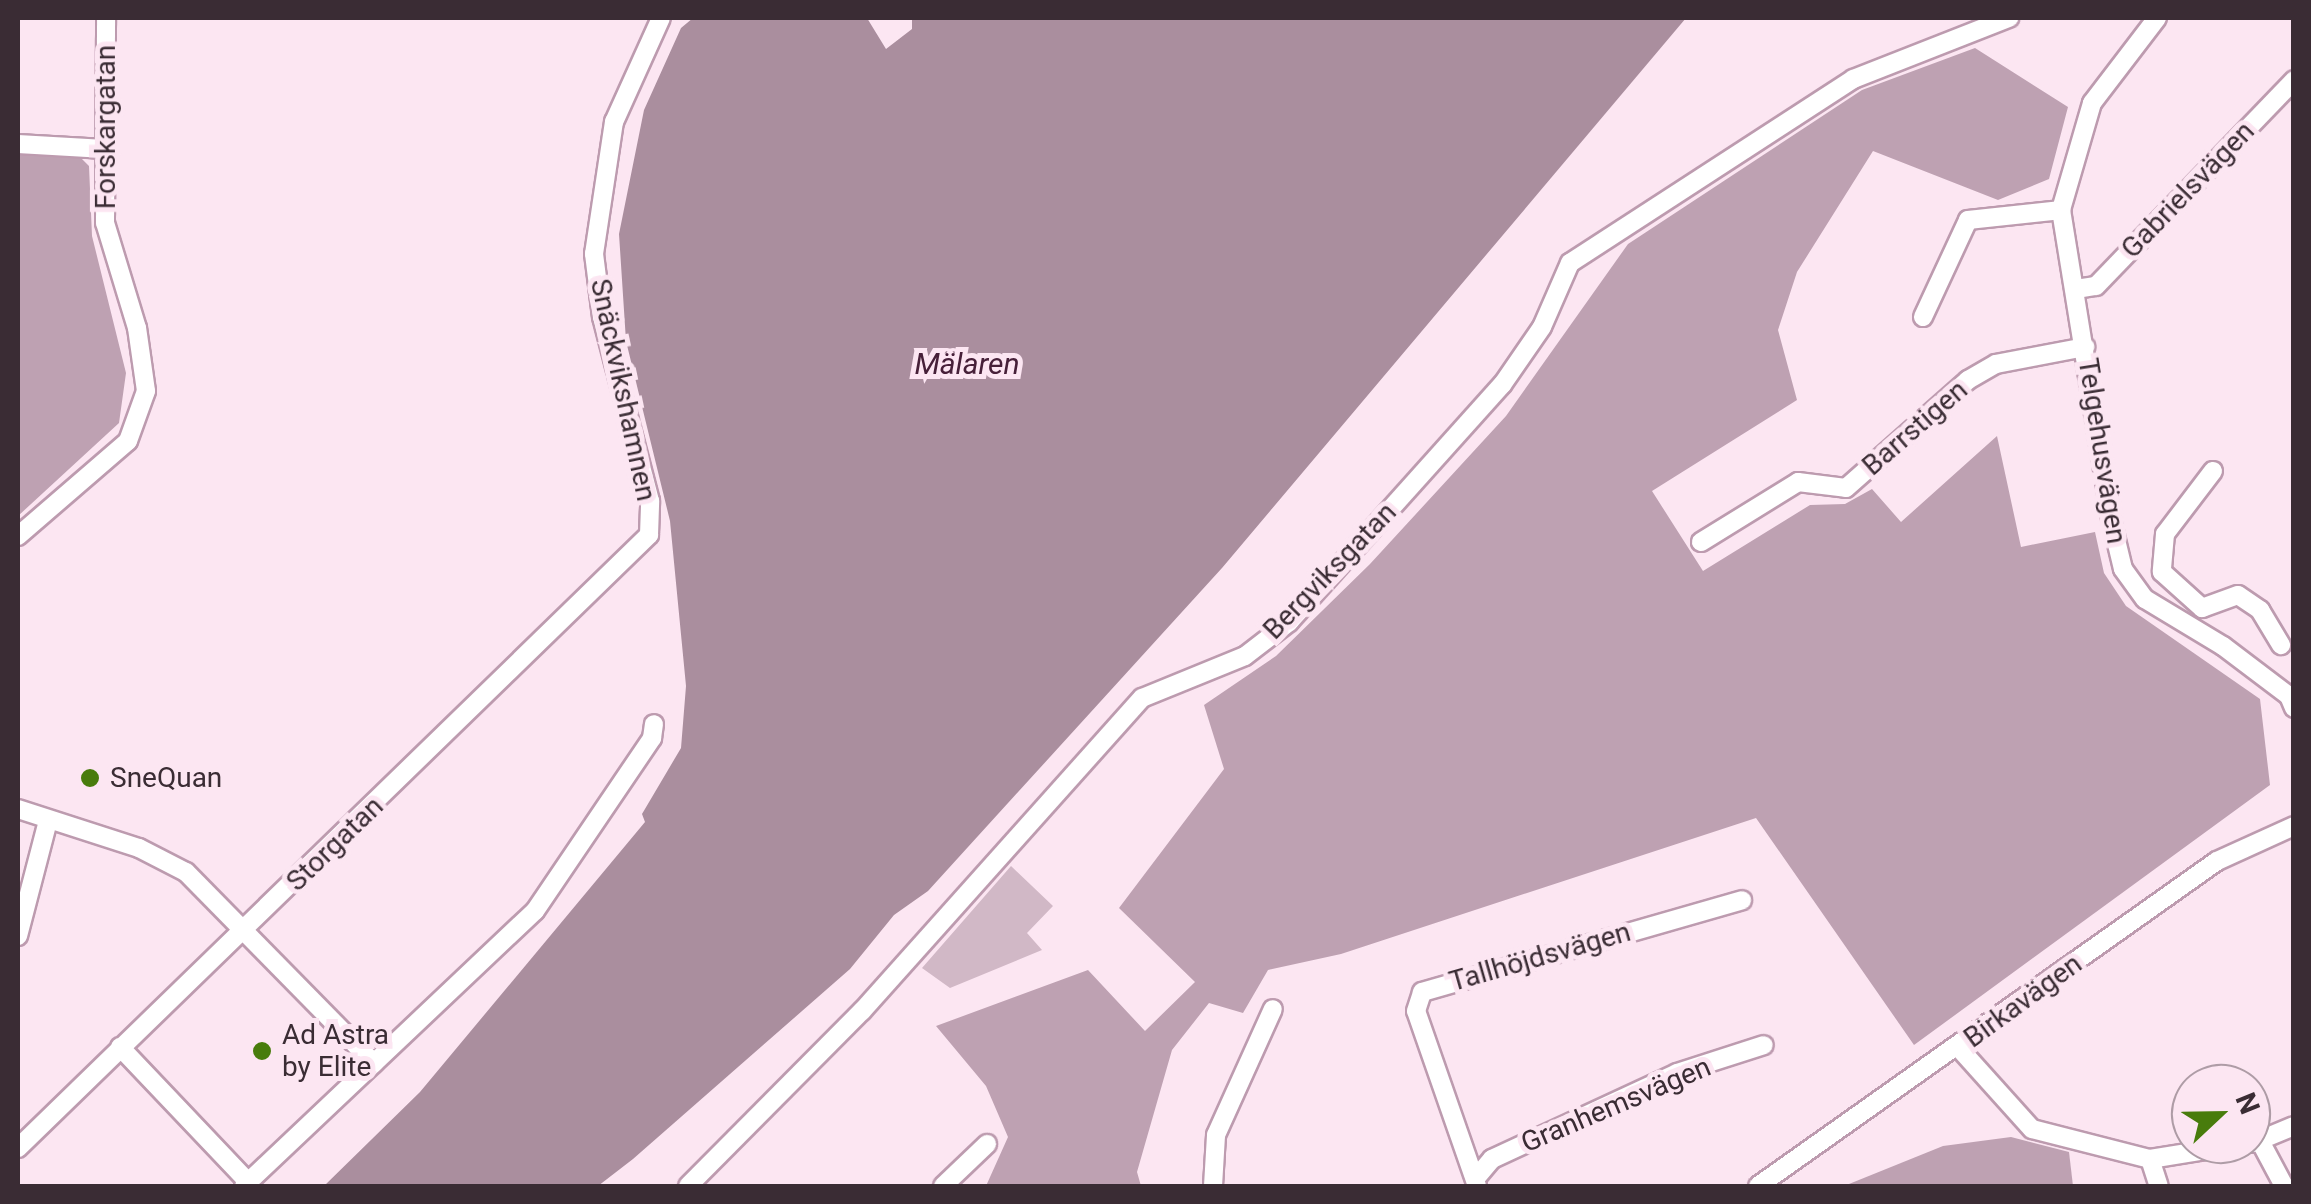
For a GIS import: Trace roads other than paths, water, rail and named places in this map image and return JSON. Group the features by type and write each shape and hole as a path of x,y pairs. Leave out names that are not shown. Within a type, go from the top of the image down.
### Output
{"street":[{"name":"Forskargatan","path":"18,536 128,441 146,390 137,328 105,223 106,18"},
{"name":"Snäckvikshamnen","path":"650,535 650,501 602,317 594,254 614,122 660,18"},
{"name":"Bergviksgatan","path":"688,1186 862,1011 1133,707 1245,656 1289,622 1502,385 1542,327 1570,264 1853,79 2010,18"},
{"path":"1923,317 1968,220 2062,210 2092,103 2157,18"},
{"name":"Gabrielsvägen","path":"2076,288 2096,286 2294,80"},
{"path":"18,144 105,149"},
{"name":"Telgehusvägen","path":"2062,210 2123,569 2145,599 2223,646 2289,696 2294,708"},
{"name":"Barrstigen","path":"1701,542 1798,482 1846,488 1968,380 1996,364 2085,348"},
{"path":"2213,471 2166,534 2162,572 2202,608 2238,595 2260,610 2281,645"},
{"name":"Storgatan","path":"18,1148 650,535"},
{"path":"120,1047 246,1184 535,911 652,738 654,724"},
{"path":"18,809 139,848 186,872 247,928 374,1063"},
{"path":"18,936 48,820"},
{"name":"Birkavägen","path":"1758,1186 1958,1048 2217,860 2294,826"},
{"name":"Tallhöjdsvägen","path":"1476,1182 1416,1012 1422,992 1742,900"},
{"path":"1213,1186 1216,1135 1273,1010"},
{"name":"Granhemsvägen","path":"1476,1182 1492,1159 1677,1073 1764,1045"},
{"path":"1958,1048 2032,1129 2150,1160 2171,1156"},
{"path":"943,1186 987,1144"},
{"path":"2150,1160 2160,1186"},
{"path":"2268,1164 2284,1186"}],"water":[{"name":"Mälaren","path":"693,18 867,18 886,49 912,29 912,18 1686,18 1222,568 928,891 894,915 850,969 633,1159 598,1186 324,1186 420,1092 645,822 642,814 681,748 686,686 670,521 626,341 619,234 644,110 681,28"}],"place":[{"name":"SneQuan","path":"90,778"},
{"name":"Ad Astra by Elite","path":"262,1051"}]}
